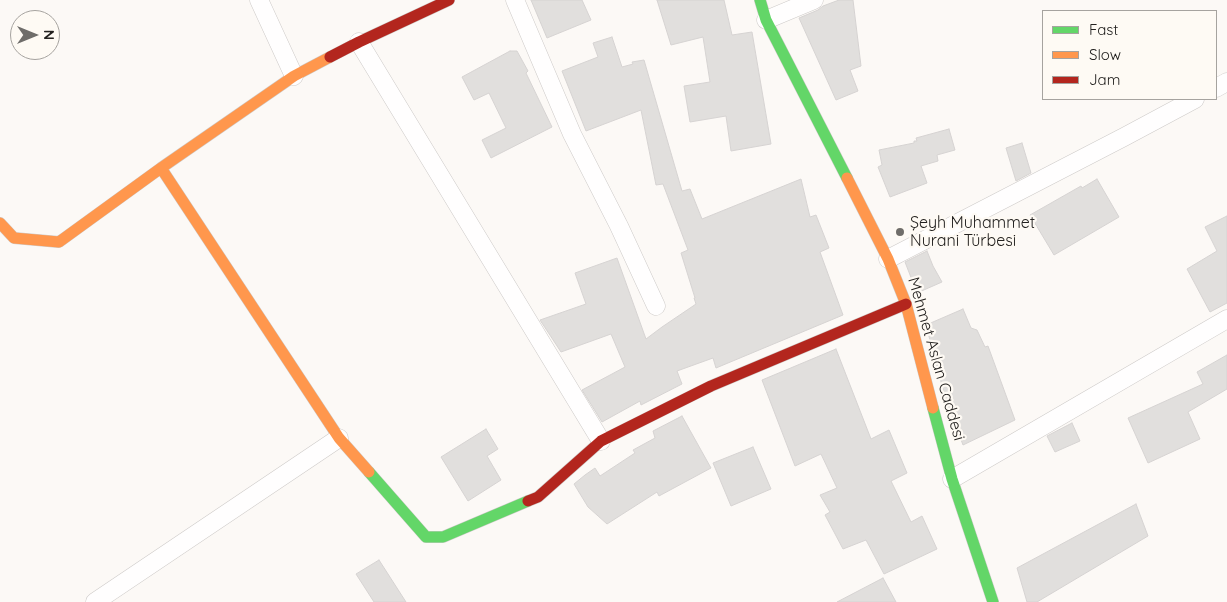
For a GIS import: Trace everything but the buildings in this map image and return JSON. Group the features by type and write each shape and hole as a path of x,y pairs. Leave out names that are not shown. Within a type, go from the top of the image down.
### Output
{"street":[{"path":"259,0 294,76"},
{"path":"0,223 14,238 59,242 161,168 294,76 359,42 449,0"},
{"path":"515,0 572,134 619,226 656,306"},
{"name":"Mehmet Aslan Caddesi","path":"760,0 766,20 888,259 906,304 952,479 993,602"},
{"path":"766,20 814,0"},
{"path":"359,42 601,441"},
{"path":"888,259 1193,100"},
{"path":"161,168 339,438 426,537 443,537 538,498 601,441 711,386 906,304"},
{"path":"952,479 1227,319"},
{"path":"94,602 339,438"}],"traffic: fast":[{"path":"760,0 766,20 847,178"},
{"path":"933,408 952,479 993,602"},
{"path":"369,472 426,537 443,537 528,501"}],"traffic: slow":[{"path":"0,223 14,238 59,242 161,168 294,76 330,57"},
{"path":"161,168 339,438 369,472"},
{"path":"847,178 888,259 906,304 933,408"}],"traffic: jam":[{"path":"330,57 449,0"},
{"path":"528,501 538,497 601,441 711,386 906,304"}],"place":[{"name":"Şeyh Muhammet Nurani Türbesi","path":"900,232"}]}
